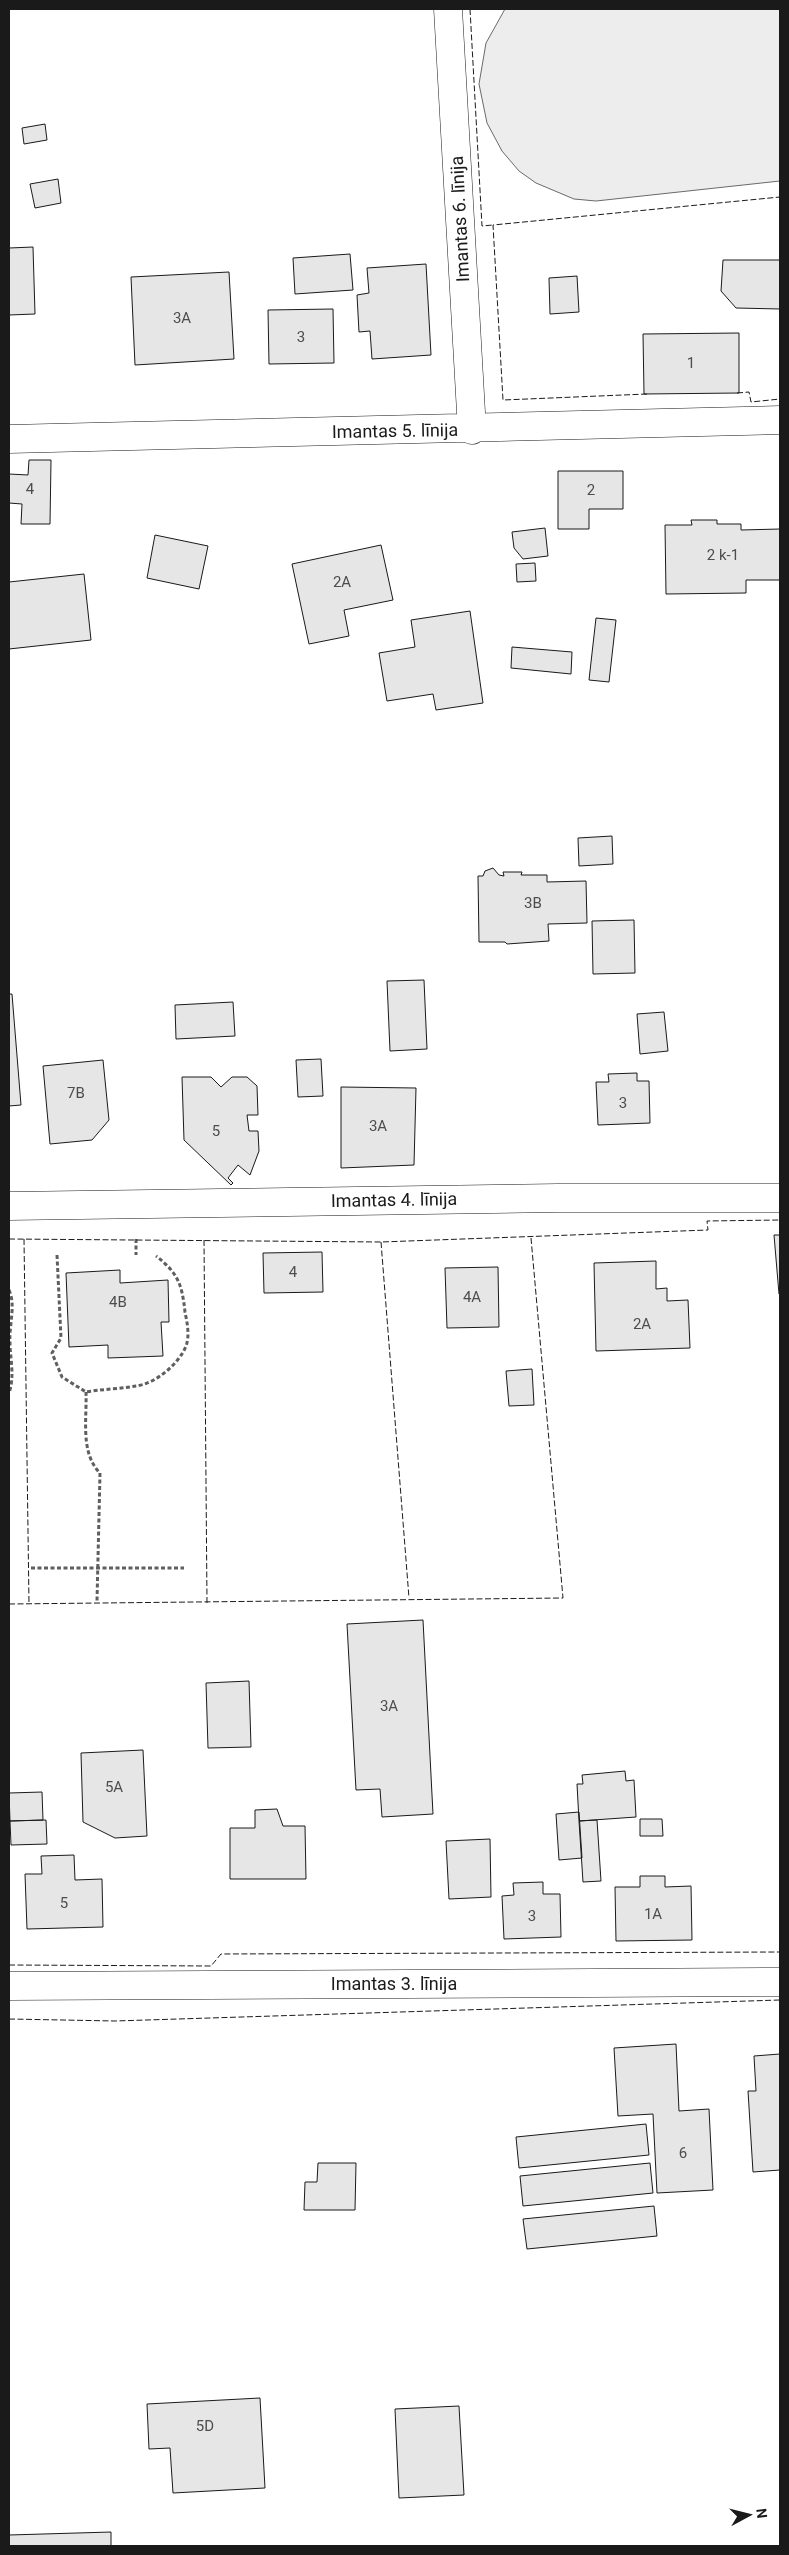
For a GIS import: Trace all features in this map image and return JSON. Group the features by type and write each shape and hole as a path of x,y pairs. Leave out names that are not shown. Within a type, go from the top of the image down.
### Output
{"street":[{"name":"Imantas 6. līnija","path":"448,9 472,430"},
{"name":"Imantas 5. līnija","path":"9,440 472,430 780,420"},
{"name":"Imantas 4. līnija","path":"9,1206 558,1198 780,1198"},
{"name":"Imantas 3. līnija","path":"9,1986 780,1982"}],"path":[{"path":"57,1255 61,1338 52,1354 62,1377 86,1392 112,1387 138,1386 152,1380 172,1367 186,1346 188,1332 181,1285 172,1269 156,1256"},
{"path":"9,1290 12,1304 10,1342 12,1377 9,1393"},
{"path":"86,1392 87,1454 92,1465 100,1473 97,1601"},
{"path":"31,1568 184,1568"}],"shaded area":[{"path":"505,9 780,9 780,181 596,201 574,199 536,183 519,171 502,151 487,123 479,84 486,43"}],"building":[{"path":"45,124 47,140 24,144 22,128"},
{"path":"58,179 61,203 35,208 30,184"},
{"path":"33,247 35,314 9,315 9,248"},
{"path":"350,254 353,290 295,294 293,258"},
{"path":"723,260 780,260 780,309 736,308 721,291"},
{"path":"426,264 431,355 372,359 370,331 359,332 357,295 369,293 367,268"},
{"path":"229,272 234,359 135,365 131,277"},
{"path":"577,276 579,312 550,314 549,278"},
{"path":"333,309 334,363 269,364 268,310"},
{"path":"739,333 739,393 644,394 643,334"},
{"path":"29,460 51,460 50,524 21,524 22,504 9,503 9,474 28,475"},
{"path":"558,471 623,471 623,509 589,509 589,529 558,529"},
{"path":"691,520 717,520 717,524 741,524 741,530 780,529 780,580 746,580 746,593 666,594 665,525 692,525"},
{"path":"545,528 548,556 523,559 514,548 512,532"},
{"path":"155,535 208,546 199,589 147,578"},
{"path":"381,545 393,600 344,610 349,636 309,644 292,564"},
{"path":"535,563 536,581 517,582 516,564"},
{"path":"84,574 91,640 9,649 9,582"},
{"path":"470,611 483,703 436,710 433,694 387,701 379,653 415,647 411,620"},
{"path":"596,618 616,620 609,682 589,680"},
{"path":"512,647 572,652 571,674 511,668"},
{"path":"612,836 613,864 579,866 578,838"},
{"path":"493,868 499,875 504,876 503,872 522,872 521,875 547,875 547,882 586,881 587,923 548,924 549,941 507,944 505,942 479,942 478,876 483,876 485,871"},
{"path":"634,920 635,973 593,974 592,921"},
{"path":"424,980 427,1049 390,1051 387,981"},
{"path":"9,994 12,994 21,1105 9,1106"},
{"path":"233,1002 235,1036 176,1039 175,1005"},
{"path":"664,1012 668,1051 640,1054 637,1014"},
{"path":"321,1059 323,1096 298,1097 296,1060"},
{"path":"103,1060 109,1120 92,1140 50,1144 43,1066"},
{"path":"637,1073 637,1081 649,1081 650,1123 598,1125 596,1082 609,1082 608,1074"},
{"path":"182,1077 211,1077 221,1087 232,1077 247,1077 257,1086 258,1115 247,1115 249,1131 258,1131 259,1151 250,1175 238,1165 228,1178 233,1183 231,1185 184,1140"},
{"path":"341,1087 416,1088 414,1165 341,1168"},
{"path":"774,1235 780,1235 780,1294 779,1294"},
{"path":"322,1252 323,1292 264,1293 263,1253"},
{"path":"656,1261 656,1289 667,1288 667,1301 688,1300 690,1348 596,1351 594,1263"},
{"path":"498,1267 499,1327 447,1328 445,1268"},
{"path":"120,1270 120,1283 168,1280 169,1322 161,1322 163,1356 108,1358 108,1345 69,1347 66,1273"},
{"path":"532,1369 534,1405 509,1406 506,1371"},
{"path":"423,1620 433,1814 382,1817 380,1789 356,1790 347,1624"},
{"path":"249,1681 251,1747 208,1748 206,1683"},
{"path":"143,1750 147,1836 115,1838 83,1822 81,1753"},
{"path":"625,1771 626,1781 634,1780 636,1817 579,1821 577,1784 583,1784 582,1775"},
{"path":"42,1792 43,1820 10,1821 9,1793"},
{"path":"277,1809 283,1826 305,1826 306,1879 230,1879 230,1828 255,1828 255,1810"},
{"path":"579,1812 582,1858 559,1860 556,1814"},
{"path":"640,1819 662,1819 663,1836 640,1836"},
{"path":"46,1820 47,1844 11,1845 10,1821"},
{"path":"597,1820 601,1881 583,1882 579,1821"},
{"path":"490,1839 491,1897 449,1899 446,1841"},
{"path":"74,1855 75,1880 102,1879 103,1927 27,1929 25,1874 42,1874 41,1856"},
{"path":"640,1876 665,1876 665,1887 691,1886 692,1940 616,1941 615,1887 640,1887"},
{"path":"543,1882 543,1894 560,1894 561,1937 504,1939 502,1896 514,1895 513,1883"},
{"path":"676,2044 679,2111 709,2109 713,2190 657,2193 653,2114 618,2116 614,2048"},
{"path":"780,2054 780,2170 753,2172 748,2091 756,2091 754,2056"},
{"path":"646,2124 649,2155 519,2168 516,2137"},
{"path":"318,2163 356,2163 355,2210 304,2210 305,2182 317,2182"},
{"path":"650,2163 653,2193 523,2206 520,2176"},
{"path":"654,2206 657,2236 527,2249 523,2219"},
{"path":"260,2398 265,2488 173,2493 170,2448 149,2449 147,2404"},
{"path":"459,2406 464,2495 399,2498 395,2409"},
{"path":"111,2532 111,2546 9,2546 9,2535"}],"fence":[{"path":"470,9 482,226 493,225"},
{"path":"647,394 503,400 493,225 780,197"},
{"path":"737,393 749,392 751,402 780,399"},
{"path":"9,1239 381,1242 708,1230 707,1221 780,1220"},
{"path":"9,1604 563,1598 531,1238"},
{"path":"24,1239 29,1604"},
{"path":"204,1240 207,1603"},
{"path":"381,1242 409,1598"},
{"path":"9,1965 211,1966 221,1954 780,1952"},
{"path":"9,2019 115,2021 780,2000"}]}
